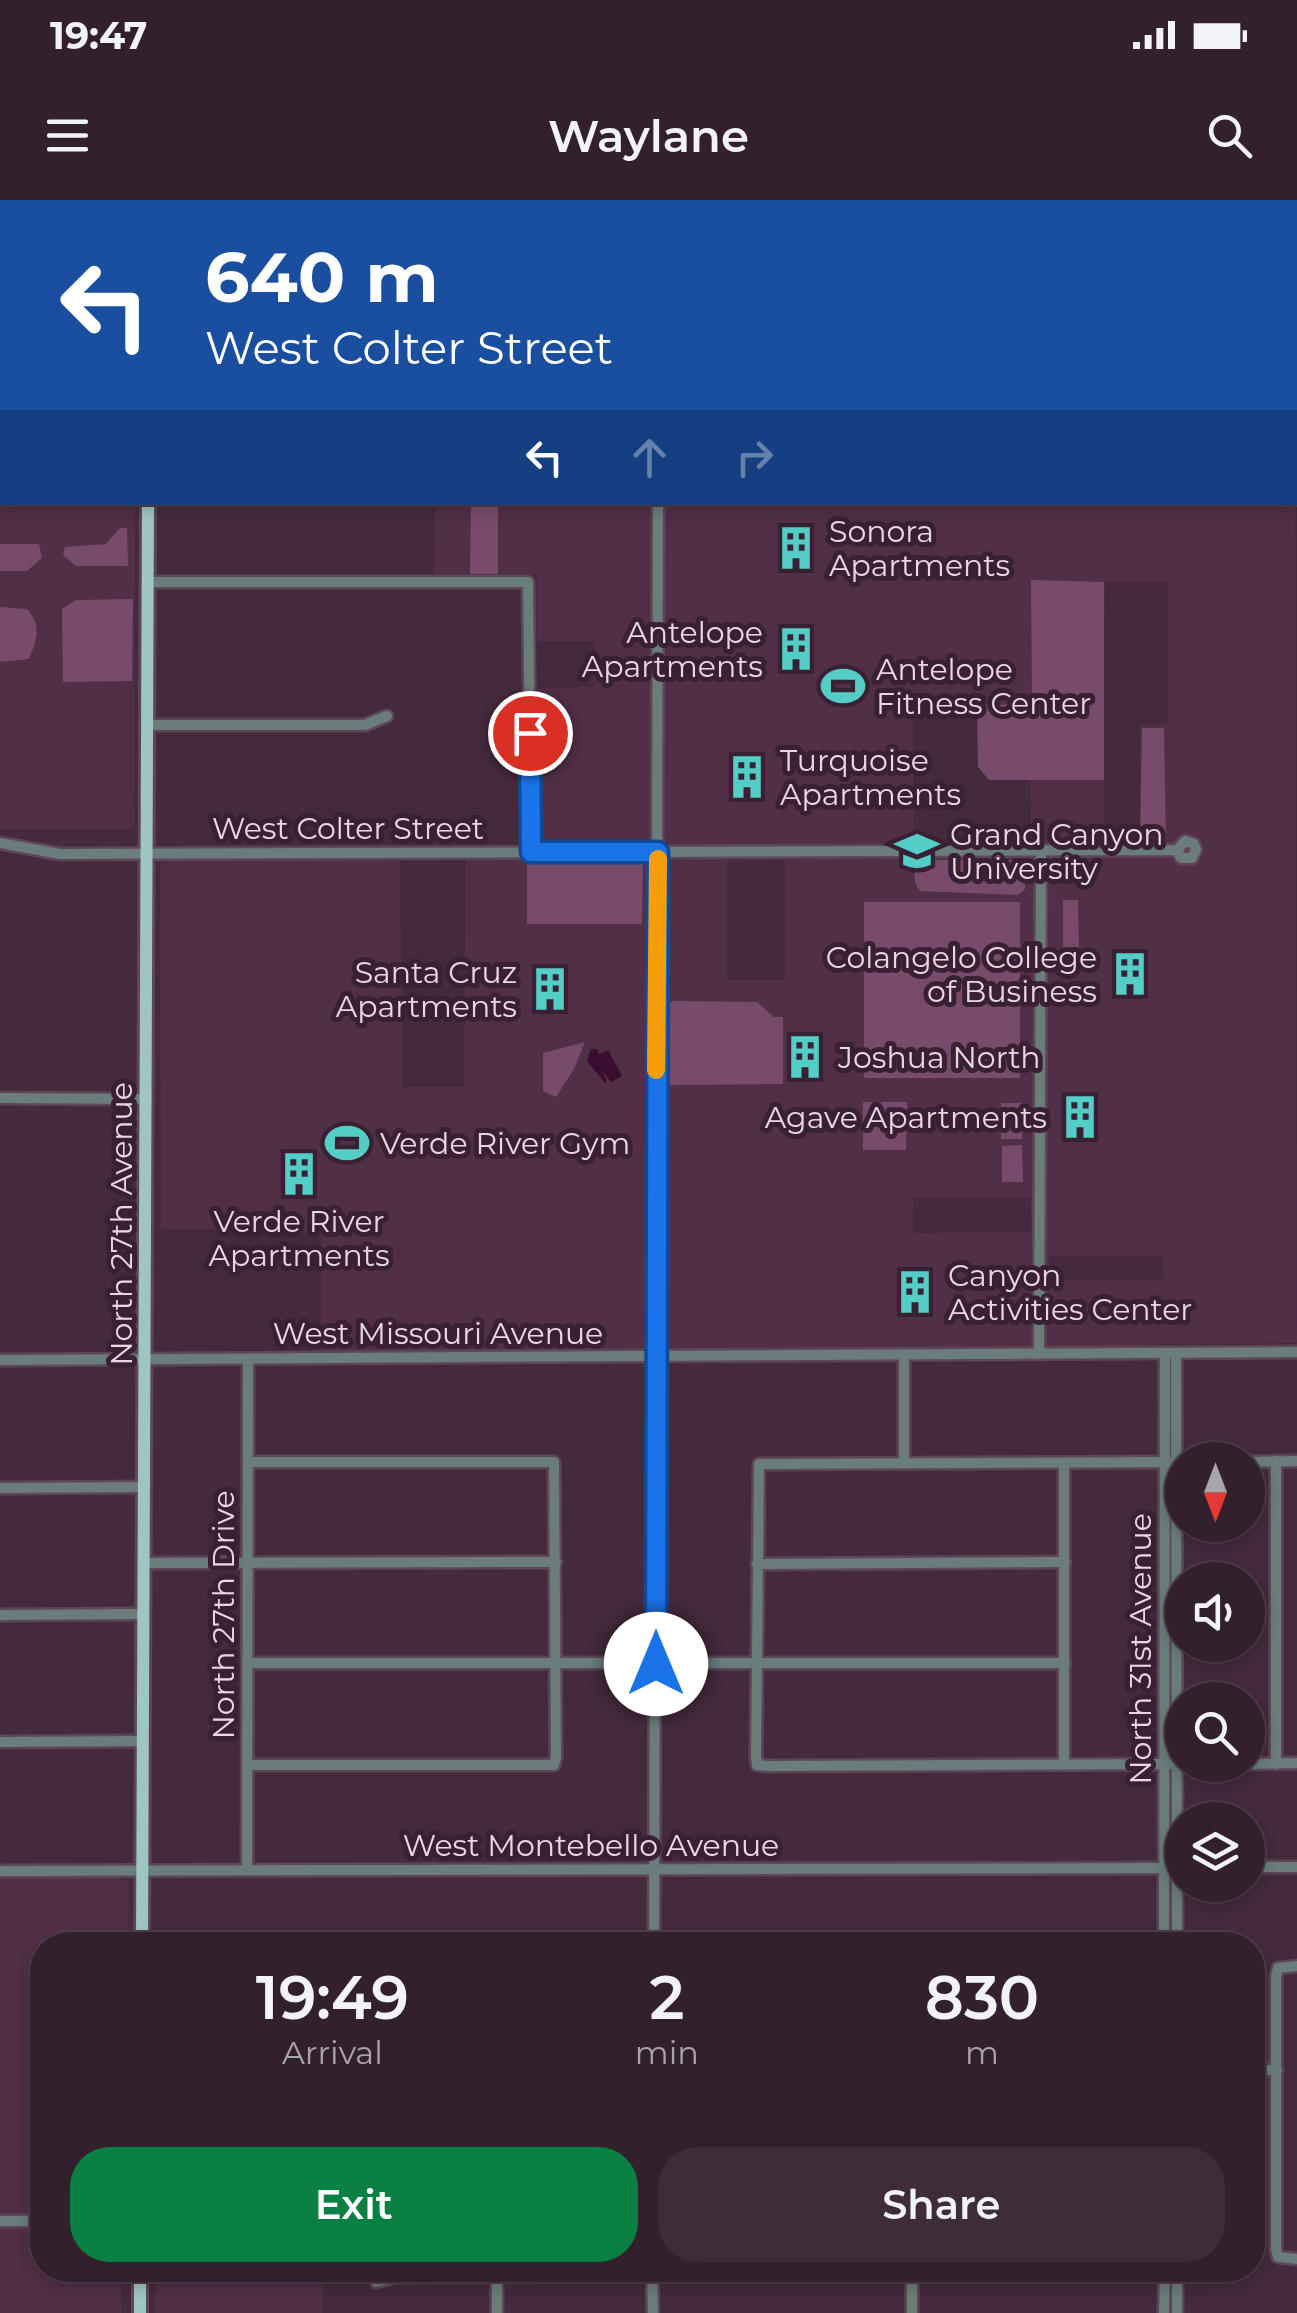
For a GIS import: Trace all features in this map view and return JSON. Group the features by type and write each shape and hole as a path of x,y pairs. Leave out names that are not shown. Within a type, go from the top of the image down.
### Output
{"main road":[{"name":"North 27th Avenue","path":"142,1932 148,505"},
{"path":"140,2282 140,2313"}],"street":[{"path":"654,1932 658,505"},
{"path":"148,582 528,582 531,852"},
{"path":"146,725 366,725 386,716"},
{"name":"West Colter Street","path":"0,843 60,854 1177,850"},
{"path":"1039,1354 1042,850"},
{"path":"0,1098 147,1099"},
{"name":"West Missouri Avenue","path":"0,1360 1297,1352"},
{"name":"North 31st Avenue","path":"1170,1353 1174,1442"},
{"path":"904,1355 904,1463"},
{"name":"North 27th Drive","path":"247,1870 248,1359"},
{"path":"247,1765 554,1765 556,1665 554,1462 248,1462"},
{"path":"1064,1462 1064,1765"},
{"path":"1165,1462 759,1464 757,1564 758,1765 1165,1764"},
{"path":"1265,1462 1297,1462"},
{"path":"1276,1462 1276,1764"},
{"path":"0,1488 145,1487"},
{"name":"North 31st Avenue","path":"1172,1682 1173,1542"},
{"path":"144,1563 556,1562"},
{"path":"757,1564 1064,1562"},
{"path":"0,1615 144,1614"},
{"path":"248,1663 1064,1663"},
{"path":"0,1742 143,1741"},
{"path":"1265,1764 1297,1764"},
{"path":"1265,1867 1297,1867"},
{"name":"West Montebello Avenue","path":"0,1871 1165,1868"},
{"name":"North 31st Avenue","path":"1166,1932 1170,1902"},
{"name":"North 31st Avenue","path":"1176,1902 1177,1932"},
{"path":"1297,1966 1278,1968 1277,2070 1278,2257 1297,2259"},
{"path":"1265,2070 1277,2070"},
{"path":"0,2221 30,2221"},
{"path":"497,2282 497,2313"},
{"path":"652,2282 653,2313"},
{"path":"912,2282 912,2313"},
{"path":"1164,2282 1164,2313"},
{"path":"1177,2282 1177,2313"}],"shaded area":[{"path":"0,505 135,505 134,824 129,829 0,829"},
{"name":"Grand Canyon University","path":"435,505 1295,505 1297,1343 1161,1344 1055,1351 321,1351 321,1234 264,1233 263,1229 161,1229 160,864 165,860 400,859 403,1087 464,1087 466,859 537,858 537,688 593,687 594,641 537,641 537,574 434,574","holes":["1105,582 1168,582 1168,724 1140,725 1140,844 1104,843","977,711 978,767 989,780 1030,780 1031,843 914,843 913,712","785,860 785,980 727,980 727,861","914,1198 1030,1198 1031,1232 913,1233","1049,1256 1163,1256 1164,1279 1050,1280"]},
{"path":"471,505 498,505 498,574 470,574"},
{"path":"120,528 127,528 128,566 76,566 63,555 65,547 106,544"},
{"path":"0,544 39,544 42,558 27,571 0,571"},
{"path":"1031,580 1104,582 1104,780 989,780 978,767 977,705 1032,704"},
{"path":"133,599 132,681 63,682 62,609 76,600"},
{"path":"0,607 27,609 32,615 37,633 29,659 0,662"},
{"path":"1142,728 1164,728 1166,843 1140,844"},
{"path":"917,860 1025,860 1025,889 1018,895 920,891 915,883"},
{"path":"527,861 643,861 642,924 527,924"},
{"path":"1063,900 1078,900 1079,952 1063,952"},
{"path":"864,902 1020,902 1020,1078 864,1078"},
{"path":"757,1002 774,1017 783,1017 783,1084 668,1085 669,1003"},
{"path":"585,1042 556,1097 543,1091 543,1053"},
{"path":"591,1049 597,1049 599,1054 608,1050 622,1076 611,1082 601,1069 605,1083 587,1061"},
{"path":"863,1102 907,1102 906,1150 863,1150"},
{"path":"1001,1103 1022,1103 1022,1139 1001,1139"},
{"path":"1022,1145 1023,1182 1002,1182 1002,1146"},
{"path":"119,1877 129,1883 128,1932 30,1932 30,2213 0,2213 0,1878"},
{"path":"0,2228 30,2228 30,2282 122,2282 122,2313 0,2313"},
{"path":"156,2282 323,2282 323,2313 154,2313"}],"slow traffic":[{"path":"656,1070 658,859"}],"place":[{"name":"Sonora Apartments","path":"796,548"},
{"name":"Antelope Apartments","path":"796,649"},
{"name":"Antelope Fitness Center","path":"843,686"},
{"name":"Turquoise Apartments","path":"747,777"},
{"name":"Grand Canyon University","path":"917,851"},
{"name":"Colangelo College of Business","path":"1130,974"},
{"name":"Santa Cruz Apartments","path":"550,989"},
{"name":"Joshua North","path":"805,1057"},
{"name":"Agave Apartments","path":"1080,1117"},
{"name":"Verde River Gym","path":"347,1143"},
{"name":"Verde River Apartments","path":"299,1174"},
{"name":"Canyon Activities Center","path":"915,1292"}],"route":[{"path":"530,733 531,852 658,852 656,1664"}]}
